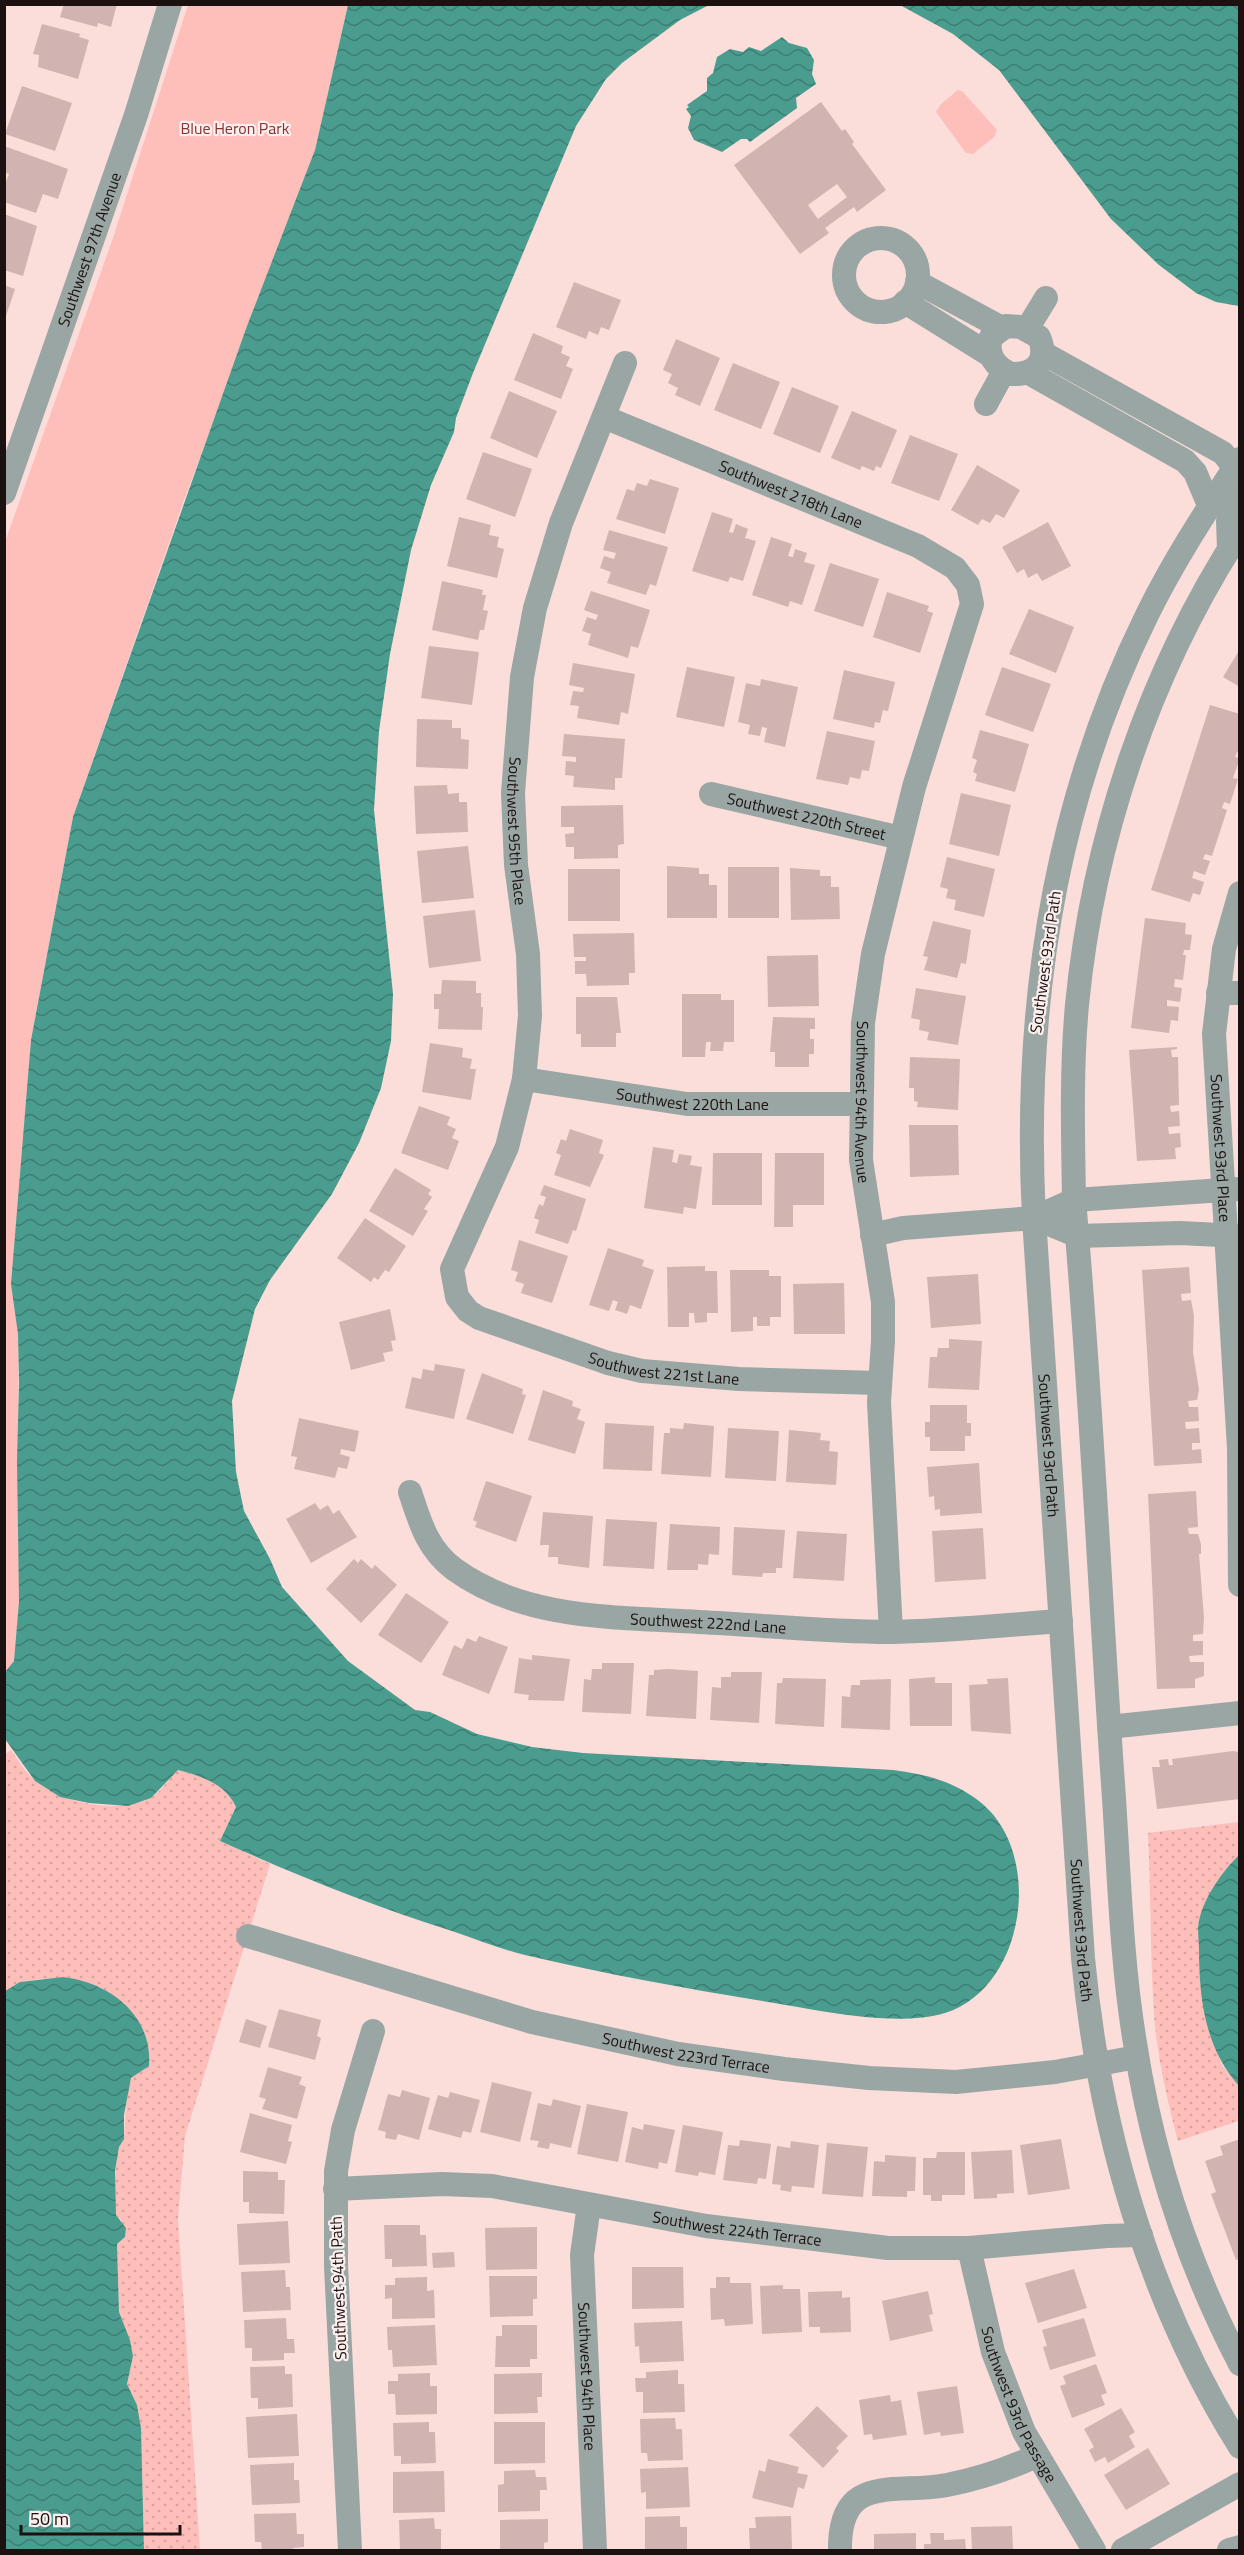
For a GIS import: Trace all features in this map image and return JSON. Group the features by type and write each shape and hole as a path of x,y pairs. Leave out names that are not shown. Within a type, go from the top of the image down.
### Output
{"street":[{"name":"Southwest 97th Avenue","path":"4,494 136,115 170,4"},
{"path":"1002,328 911,292 1011,374 1029,373 1185,461 1195,472 1209,505"},
{"path":"1027,329 1046,297"},
{"path":"986,404 997,363 991,337 1002,328 1014,326 1027,329 1039,337 1043,353 1040,364 1029,373"},
{"path":"1043,353 1223,453 1238,467"},
{"name":"Southwest 95th Place","path":"460,1302 453,1281 453,1264 504,1157 524,1079 530,988 514,829 513,783 518,707 529,636 544,574 570,498 625,363"},
{"name":"Southwest 218th Lane","path":"604,417 918,546 955,568 968,585"},
{"name":"Southwest 93rd Path","path":"1238,467 1209,505 1165,580 1131,650 1101,722 1067,832 1044,947 1035,1025 1031,1126 1034,1218 1083,1958 1097,2065 1120,2169 1141,2235 1187,2350 1239,2447"},
{"path":"1239,498 1228,520 1234,540 1184,633 1138,740 1114,814 1095,888 1082,966 1074,1044 1074,1200 1125,1964 1137,2057 1153,2134 1181,2228 1209,2299 1239,2364"},
{"name":"Southwest 94th Avenue","path":"891,1632 879,1383 884,1323 862,1176 860,1104 863,1023 869,974 927,739 970,614 972,604 968,585"},
{"name":"Southwest 220th Street","path":"711,794 902,838"},
{"name":"Southwest 93rd Place","path":"1239,893 1224,949 1229,993 1214,1052 1231,1190 1238,1432 1239,1585"},
{"name":"Southwest 220th Lane","path":"524,1079 687,1104 860,1104"},
{"path":"872,1235 903,1228 1034,1218 1074,1200 1231,1190"},
{"path":"1034,1218 1078,1236 1179,1233 1232,1236"},
{"name":"Southwest 221st Lane","path":"460,1302 473,1315 492,1323 608,1363 642,1371 739,1379 879,1383"},
{"name":"Southwest 222nd Lane","path":"410,1492 425,1537 437,1554 474,1581 518,1600 575,1613 843,1631 891,1632 1061,1621"},
{"path":"1109,1727 1239,1713"},
{"name":"Southwest 223rd Terrace","path":"248,1936 477,2008 678,2054 811,2073 912,2081 977,2081 1097,2065 1137,2057"},
{"name":"Southwest 94th Path","path":"350,2550 335,2189 341,2136 373,2031"},
{"name":"Southwest 224th Terrace","path":"335,2189 477,2184 516,2189 589,2205 753,2233 888,2248 969,2248 1098,2236 1141,2235"},
{"name":"Southwest 94th Place","path":"589,2205 582,2255 595,2550"},
{"name":"Southwest 93rd Passage","path":"969,2248 993,2352 1036,2456 1095,2550"},
{"path":"840,2550 842,2521 855,2501 880,2489 934,2486 958,2482 1036,2456"},
{"path":"1122,2550 1239,2484"},
{"path":"1229,2550 1239,2547"}],"green space":[{"name":"Blue Heron Park","path":"188,5 348,5 315,150 184,500 73,817 31,1040 18,1334 19,1601 14,1661 5,1672 5,542 113,238"},
{"path":"958,90 963,92 997,130 994,137 973,154 966,153 936,112 941,104"},
{"path":"11,1750 38,1783 62,1796 91,1804 121,1806 148,1799 160,1790 178,1770 204,1778 226,1792 236,1807 220,1841 270,1864 185,2136 178,2219 200,2550 144,2550 141,2428 137,2405 127,2384 133,2356 130,2340 119,2312 117,2244 125,2237 122,2221 116,2215 115,2190 116,2165 119,2147 124,2136 129,2087 133,2076 145,2069 148,2056 146,2039 128,2010 108,1992 97,1986 72,1979 58,1978 23,1982 5,1991 5,1754"},
{"path":"1239,1822 1239,1855 1231,1864 1199,1967 1221,2064 1239,2086 1239,2121 1178,2141 1155,2030 1148,1833"}],"water":[{"path":"348,5 709,5 680,20 622,63 606,79 576,126 473,373 456,418 454,432 431,485 411,550 390,654 379,731 374,810 393,994 391,1041 381,1088 359,1143 332,1194 270,1280 255,1309 232,1401 236,1472 244,1511 282,1587 348,1661 415,1710 430,1712 477,1734 532,1747 583,1753 893,1770 938,1780 959,1788 979,1801 1000,1824 1013,1852 1019,1884 1017,1917 1009,1948 994,1976 972,1999 945,2013 905,2019 862,2017 652,1982 516,1953 363,1901 220,1841 236,1807 226,1792 204,1778 178,1770 151,1798 128,1806 89,1803 60,1797 35,1781 5,1739 5,1672 14,1661 19,1601 18,1334 11,1284 31,1040 73,817 247,326 315,150"},
{"path":"900,5 1239,5 1239,306 1216,302 1196,293 1159,265 1111,219 999,70 953,34"},
{"path":"782,37 789,43 807,48 814,60 812,74 816,84 796,98 797,108 750,142 747,139 741,139 722,152 694,140 688,128 691,116 686,109 689,107 687,105 707,91 707,78 713,73 717,57 730,49 743,52 749,47 761,51"},
{"path":"1239,1855 1239,2086 1218,2055 1206,2022 1200,1986 1198,1924 1209,1894"},
{"path":"63,1977 96,1986 125,2004 144,2031 148,2048 149,2066 131,2078 124,2115 124,2139 119,2147 115,2171 116,2215 126,2228 125,2237 117,2244 119,2312 130,2340 133,2356 127,2384 137,2405 141,2428 144,2550 5,2550 5,1991 20,1982"}],"building":[{"path":"64,4 117,4 111,27 98,23 97,27 60,17"},
{"path":"42,24 80,34 79,37 89,40 78,79 38,67 39,55 33,54"},
{"path":"22,86 72,103 55,151 5,134"},
{"path":"821,102 842,131 845,129 854,142 852,144 886,190 857,212 854,207 825,228 829,233 800,254 734,165","holes":["837,184 847,197 818,219 808,205"]},
{"path":"4,146 68,169 58,199 43,194 36,213 4,202 4,186 9,174 4,172"},
{"path":"4,214 37,226 23,276 4,270"},
{"path":"574,282 621,300 609,330 601,327 598,335 589,331 586,339 556,327"},
{"path":"4,285 15,289 5,319 4,319"},
{"path":"533,333 563,346 561,353 570,357 566,366 573,369 561,399 514,380"},
{"path":"676,339 720,358 700,406 675,395 678,388 668,383 672,374 663,370"},
{"path":"733,363 780,382 761,429 714,410"},
{"path":"792,387 839,406 820,453 773,434"},
{"path":"509,391 557,411 537,458 490,438"},
{"path":"852,411 897,430 881,468 876,466 874,471 862,466 860,470 831,458"},
{"path":"910,435 958,454 939,501 891,483"},
{"path":"483,452 532,469 515,517 466,499"},
{"path":"977,465 1020,490 1004,518 996,514 990,523 982,519 978,525 951,510"},
{"path":"650,479 679,488 665,534 616,519 627,489 634,491 637,483 647,486"},
{"path":"712,512 733,519 729,532 733,533 736,524 748,529 745,538 756,541 743,581 730,577 728,582 692,571"},
{"path":"459,517 491,525 489,535 499,537 497,547 504,549 497,578 447,566"},
{"path":"1048,522 1071,566 1042,581 1037,573 1028,578 1024,569 1017,573 1002,547"},
{"path":"609,530 668,547 656,586 650,584 646,595 607,583 611,572 600,568 604,556 614,559 616,553 603,550"},
{"path":"771,537 792,544 788,556 793,557 795,549 807,553 804,562 815,565 802,605 790,601 788,607 752,595"},
{"path":"830,563 879,579 863,627 814,611"},
{"path":"442,581 483,590 482,595 486,595 483,610 488,611 484,630 480,630 478,640 432,630"},
{"path":"591,591 650,610 638,648 631,646 628,658 588,645 591,634 582,631 587,617 596,620 598,615 584,610"},
{"path":"887,592 929,606 927,611 933,613 920,653 873,637"},
{"path":"1029,609 1074,627 1056,673 1009,654"},
{"path":"429,646 479,652 472,705 421,698"},
{"path":"1240,649 1240,687 1223,677"},
{"path":"573,663 635,674 628,714 621,712 619,725 577,718 579,706 570,705 573,691 583,692 584,688 569,685"},
{"path":"687,667 735,677 724,727 676,717"},
{"path":"1002,667 1051,684 1033,732 985,715"},
{"path":"844,670 895,682 888,711 883,710 880,723 875,722 874,728 833,719"},
{"path":"761,679 798,687 785,747 764,742 767,728 762,727 760,736 748,734 750,725 738,722 746,683 760,686"},
{"path":"1210,705 1240,714 1240,753 1237,752 1235,757 1240,758 1233,778 1238,779 1230,804 1224,802 1222,808 1227,810 1212,856 1205,854 1203,859 1210,861 1205,875 1194,871 1192,878 1204,882 1200,895 1193,893 1190,902 1151,890"},
{"path":"417,719 452,720 452,728 461,728 461,739 469,740 468,769 416,767"},
{"path":"980,730 1029,744 1015,792 975,781 977,774 973,772 977,760 972,758"},
{"path":"827,731 875,741 869,771 862,770 860,779 850,777 848,785 816,779"},
{"path":"564,734 625,739 622,778 615,778 615,790 573,787 574,776 565,775 566,761 576,762 576,757 562,756"},
{"path":"447,785 448,794 459,793 459,802 467,802 468,832 416,834 414,786"},
{"path":"961,793 1011,805 999,856 949,844"},
{"path":"623,805 624,844 618,845 618,858 574,859 574,847 566,847 565,834 574,833 574,827 561,827 561,806"},
{"path":"468,846 474,898 422,903 417,851"},
{"path":"947,857 995,869 984,917 954,910 956,900 946,898 948,889 940,887"},
{"path":"667,866 699,868 699,874 709,874 709,885 717,885 717,918 667,918"},
{"path":"728,867 779,867 779,918 728,918"},
{"path":"790,868 820,870 820,876 831,876 831,887 839,887 840,919 791,920"},
{"path":"568,869 620,869 620,921 568,921"},
{"path":"475,910 481,961 429,968 423,916"},
{"path":"1145,918 1186,923 1185,934 1192,935 1190,950 1184,950 1183,955 1186,955 1183,980 1175,979 1174,987 1182,988 1180,1002 1167,1000 1167,1006 1179,1007 1178,1021 1171,1020 1169,1033 1131,1028"},
{"path":"933,921 971,930 966,964 961,963 957,978 924,970 928,957 923,956"},
{"path":"634,933 635,973 629,973 629,985 587,986 586,974 575,974 575,961 586,961 586,957 574,957 573,934"},
{"path":"818,955 819,1006 768,1007 767,956"},
{"path":"442,980 476,981 476,993 481,993 481,1007 483,1007 482,1030 438,1029 439,1009 434,1009 434,994 441,994"},
{"path":"916,988 966,996 958,1045 927,1040 929,1032 919,1030 920,1020 911,1018"},
{"path":"682,994 721,994 721,1000 734,1000 734,1042 724,1042 723,1051 710,1051 711,1042 706,1042 705,1057 682,1057"},
{"path":"576,997 617,997 621,1033 616,1033 616,1047 581,1047 581,1034 576,1034"},
{"path":"773,1017 815,1018 815,1029 810,1029 810,1039 814,1039 814,1054 809,1054 809,1067 775,1067 775,1052 770,1052"},
{"path":"430,1043 463,1048 462,1057 472,1059 470,1069 476,1069 471,1100 422,1092"},
{"path":"1177,1047 1171,1050 1172,1057 1178,1057 1179,1105 1170,1106 1171,1112 1179,1111 1180,1126 1168,1127 1169,1134 1180,1133 1181,1147 1175,1148 1176,1159 1137,1161 1129,1050"},
{"path":"910,1057 960,1059 958,1110 917,1107 918,1102 914,1101 914,1088 909,1088"},
{"path":"419,1106 450,1117 447,1125 456,1129 452,1138 459,1141 448,1170 401,1153"},
{"path":"909,1125 958,1125 959,1175 910,1177"},
{"path":"570,1129 603,1140 599,1153 604,1155 590,1187 554,1175 561,1155 556,1153 561,1139 566,1141"},
{"path":"653,1147 674,1150 672,1162 677,1163 679,1154 692,1156 690,1165 702,1167 696,1209 684,1207 683,1214 644,1208"},
{"path":"713,1153 762,1153 762,1205 712,1205"},
{"path":"775,1153 824,1153 824,1205 793,1205 793,1227 774,1227"},
{"path":"395,1168 431,1190 428,1194 432,1197 424,1209 428,1211 413,1236 369,1211"},
{"path":"544,1185 586,1199 576,1231 573,1230 568,1244 535,1233 539,1220 534,1218 539,1204 543,1206 546,1197 540,1195"},
{"path":"365,1218 406,1246 389,1272 385,1270 378,1280 374,1277 371,1282 337,1258"},
{"path":"519,1240 568,1256 552,1303 521,1293 524,1284 515,1281 518,1272 511,1270"},
{"path":"608,1248 644,1260 642,1266 654,1270 641,1309 630,1305 627,1314 615,1310 618,1302 613,1300 609,1311 589,1305"},
{"path":"705,1266 705,1271 717,1271 718,1313 707,1313 707,1322 695,1323 694,1313 689,1313 689,1327 668,1327 667,1267"},
{"path":"1189,1267 1191,1293 1181,1294 1182,1301 1191,1300 1194,1316 1193,1352 1199,1390 1197,1400 1188,1401 1189,1407 1198,1407 1199,1421 1185,1422 1186,1429 1199,1428 1200,1443 1192,1443 1192,1450 1201,1449 1202,1463 1154,1466 1142,1270"},
{"path":"730,1270 769,1270 769,1276 781,1276 781,1317 770,1317 770,1326 757,1326 757,1317 753,1317 753,1331 731,1332"},
{"path":"978,1274 981,1324 931,1328 927,1277"},
{"path":"844,1283 845,1334 794,1334 793,1284"},
{"path":"390,1309 396,1340 391,1341 393,1351 383,1353 385,1361 351,1370 339,1322"},
{"path":"949,1339 982,1341 979,1390 928,1388 930,1357 937,1357 938,1348 949,1348"},
{"path":"435,1364 465,1369 454,1419 405,1408 412,1377 421,1379 423,1369 434,1371"},
{"path":"482,1373 523,1389 522,1394 526,1395 513,1434 466,1419"},
{"path":"543,1390 573,1401 572,1406 581,1409 577,1419 585,1422 575,1454 528,1440"},
{"path":"930,1405 967,1405 967,1423 971,1423 971,1436 965,1436 965,1451 930,1451 930,1437 925,1437 925,1422 930,1422"},
{"path":"299,1418 359,1431 355,1452 341,1449 340,1454 350,1457 347,1469 338,1467 335,1478 294,1469 297,1457 291,1456"},
{"path":"605,1423 654,1426 652,1471 603,1469"},
{"path":"684,1423 714,1426 711,1477 661,1474 664,1433 670,1433 670,1428 683,1429"},
{"path":"728,1428 779,1431 776,1481 725,1478"},
{"path":"789,1430 821,1433 820,1440 830,1441 829,1451 838,1452 836,1485 786,1482"},
{"path":"979,1463 982,1513 940,1516 940,1509 935,1510 934,1496 929,1497 927,1467"},
{"path":"486,1481 532,1496 516,1542 475,1527 477,1522 473,1520"},
{"path":"1196,1491 1198,1527 1188,1528 1189,1534 1198,1534 1201,1544 1201,1554 1199,1554 1203,1634 1193,1635 1193,1641 1203,1641 1203,1655 1189,1656 1190,1662 1204,1662 1204,1676 1195,1679 1195,1688 1157,1689 1148,1494"},
{"path":"315,1503 320,1510 328,1505 333,1514 339,1510 357,1537 311,1563 286,1519"},
{"path":"543,1512 593,1516 589,1568 558,1564 558,1557 548,1557 549,1545 540,1545"},
{"path":"606,1519 657,1522 654,1569 603,1566"},
{"path":"670,1524 720,1527 719,1555 709,1554 708,1565 698,1564 698,1570 667,1570"},
{"path":"734,1527 785,1530 782,1568 776,1568 776,1573 763,1573 762,1577 732,1575"},
{"path":"983,1528 986,1579 935,1582 932,1531"},
{"path":"797,1531 847,1534 844,1581 793,1578"},
{"path":"354,1559 358,1563 361,1559 372,1569 375,1565 397,1585 361,1623 326,1589"},
{"path":"406,1593 449,1622 421,1663 378,1635"},
{"path":"479,1636 508,1647 489,1694 442,1675 454,1645 462,1649 467,1638 476,1642"},
{"path":"532,1655 570,1659 564,1701 528,1700 529,1695 514,1693 519,1658 532,1660"},
{"path":"602,1663 634,1663 631,1714 582,1712 584,1679 591,1680 592,1669 602,1669"},
{"path":"654,1670 698,1671 696,1719 646,1716 649,1675 654,1675"},
{"path":"731,1672 762,1672 759,1723 710,1720 712,1687 721,1688 721,1677 731,1677"},
{"path":"935,1677 935,1683 952,1683 952,1726 910,1726 909,1679"},
{"path":"783,1678 826,1679 824,1727 775,1724 777,1683 782,1683"},
{"path":"1008,1678 1011,1734 971,1731 969,1685 988,1684 987,1679"},
{"path":"891,1679 890,1730 841,1728 842,1696 850,1697 851,1685 860,1685 860,1680"},
{"path":"1240,1752 1240,1799 1157,1809 1152,1767 1160,1767 1159,1760 1168,1759 1169,1765 1173,1765 1172,1759"},
{"path":"279,2009 321,2020 317,2036 321,2038 315,2060 268,2047"},
{"path":"246,2019 267,2026 260,2048 239,2042"},
{"path":"268,2067 302,2077 299,2084 306,2087 297,2119 262,2109 266,2099 259,2097"},
{"path":"492,2082 532,2092 520,2142 480,2132"},
{"path":"402,2090 430,2098 419,2140 398,2134 396,2140 385,2138 386,2132 378,2130 388,2094 400,2097"},
{"path":"450,2092 480,2100 471,2133 463,2131 461,2138 428,2129 438,2095 448,2098"},
{"path":"553,2099 581,2106 571,2148 550,2143 549,2149 537,2147 539,2141 530,2140 538,2103 551,2106"},
{"path":"587,2104 628,2112 618,2162 577,2154"},
{"path":"250,2113 292,2125 288,2141 292,2142 286,2164 240,2152"},
{"path":"644,2124 675,2130 667,2164 659,2162 658,2169 625,2162 632,2127 643,2130"},
{"path":"683,2125 723,2132 715,2175 699,2172 698,2176 675,2172"},
{"path":"1061,2139 1070,2189 1028,2195 1020,2145"},
{"path":"1240,2139 1240,2259 1236,2260 1211,2194 1216,2192 1205,2161 1223,2155 1220,2146"},
{"path":"740,2140 771,2144 766,2179 758,2178 757,2184 723,2180 728,2145 739,2146"},
{"path":"791,2141 819,2145 814,2188 792,2186 791,2192 780,2190 781,2185 772,2184 777,2146 790,2148"},
{"path":"827,2143 868,2147 863,2197 822,2194"},
{"path":"1012,2150 1014,2193 997,2194 997,2198 974,2199 971,2152"},
{"path":"937,2152 965,2152 965,2195 942,2195 942,2201 931,2201 931,2195 923,2195 923,2158 936,2158"},
{"path":"885,2155 916,2157 915,2191 907,2191 907,2197 872,2196 874,2161 885,2162"},
{"path":"243,2171 278,2172 278,2180 285,2180 284,2214 249,2213 249,2202 243,2202"},
{"path":"288,2221 290,2263 239,2265 237,2224"},
{"path":"384,2225 420,2225 420,2235 426,2235 427,2266 392,2267 392,2259 385,2259"},
{"path":"537,2227 537,2269 486,2270 485,2228"},
{"path":"454,2252 455,2267 433,2268 432,2253"},
{"path":"632,2267 683,2267 684,2308 632,2309"},
{"path":"1074,2269 1087,2308 1038,2323 1025,2283"},
{"path":"285,2270 286,2287 290,2287 291,2310 243,2312 241,2272"},
{"path":"489,2276 537,2276 537,2299 533,2299 533,2316 490,2317"},
{"path":"427,2277 427,2291 434,2290 435,2318 392,2319 392,2298 385,2299 385,2285 395,2285 395,2278"},
{"path":"716,2277 730,2277 730,2283 751,2283 753,2324 725,2326 724,2319 711,2320 710,2288 716,2288"},
{"path":"783,2285 783,2289 800,2289 802,2332 762,2334 760,2286"},
{"path":"842,2291 842,2298 850,2297 851,2332 820,2333 820,2327 809,2327 808,2292"},
{"path":"928,2291 933,2314 929,2315 933,2331 890,2341 882,2301"},
{"path":"286,2318 287,2339 294,2339 295,2353 284,2353 284,2360 252,2361 252,2348 245,2348 244,2320"},
{"path":"1084,2318 1096,2356 1050,2370 1043,2347 1047,2346 1042,2330"},
{"path":"682,2321 684,2361 640,2363 639,2346 635,2347 634,2323"},
{"path":"435,2325 437,2365 393,2367 392,2350 388,2350 387,2327"},
{"path":"502,2325 537,2325 537,2359 530,2359 530,2367 495,2367 496,2336 502,2336"},
{"path":"1096,2364 1107,2393 1101,2395 1105,2405 1072,2418 1060,2386 1066,2384 1063,2376"},
{"path":"285,2366 285,2374 292,2374 293,2407 258,2409 258,2398 251,2398 250,2367"},
{"path":"678,2370 678,2384 684,2384 685,2412 643,2413 643,2392 636,2392 635,2378 646,2378 646,2372"},
{"path":"430,2373 430,2386 437,2386 437,2414 396,2415 395,2394 388,2394 388,2381 398,2381 398,2374"},
{"path":"542,2373 542,2397 537,2397 538,2413 494,2414 494,2374"},
{"path":"957,2386 964,2433 941,2436 940,2432 924,2435 917,2392"},
{"path":"890,2395 891,2402 901,2400 907,2435 873,2440 872,2434 864,2435 859,2400"},
{"path":"817,2406 848,2436 836,2448 839,2451 823,2468 789,2435"},
{"path":"1121,2408 1135,2432 1129,2436 1135,2447 1108,2463 1105,2457 1095,2462 1089,2450 1094,2447 1084,2429"},
{"path":"297,2414 299,2456 248,2458 246,2417"},
{"path":"675,2418 676,2429 682,2429 683,2460 648,2461 647,2453 641,2453 640,2419"},
{"path":"429,2422 429,2432 435,2432 436,2463 401,2464 401,2456 394,2456 393,2423"},
{"path":"494,2422 545,2422 545,2463 494,2464"},
{"path":"1148,2448 1170,2484 1126,2510 1104,2475"},
{"path":"768,2459 799,2467 797,2473 808,2475 804,2489 798,2487 793,2508 752,2498 759,2470 765,2472"},
{"path":"294,2463 294,2480 299,2480 300,2503 252,2505 250,2465"},
{"path":"688,2467 690,2507 646,2509 646,2492 641,2493 640,2469"},
{"path":"535,2470 536,2477 546,2477 547,2490 540,2490 540,2511 498,2512 498,2485 504,2484 504,2471"},
{"path":"444,2471 445,2512 393,2513 393,2472"},
{"path":"296,2513 297,2534 304,2534 304,2547 293,2548 293,2550 262,2550 261,2542 255,2542 254,2514"},
{"path":"680,2516 680,2527 687,2527 687,2550 645,2550 645,2517"},
{"path":"791,2516 792,2549 750,2550 749,2528 756,2528 755,2517"},
{"path":"434,2518 435,2529 441,2529 441,2550 400,2550 399,2520"},
{"path":"548,2519 548,2542 544,2543 544,2550 500,2550 500,2520"},
{"path":"1012,2526 1013,2550 972,2550 971,2527"},
{"path":"916,2533 916,2550 874,2550 874,2534"},
{"path":"930,2533 944,2533 944,2540 965,2539 966,2550 924,2550 924,2544 931,2544"}]}
